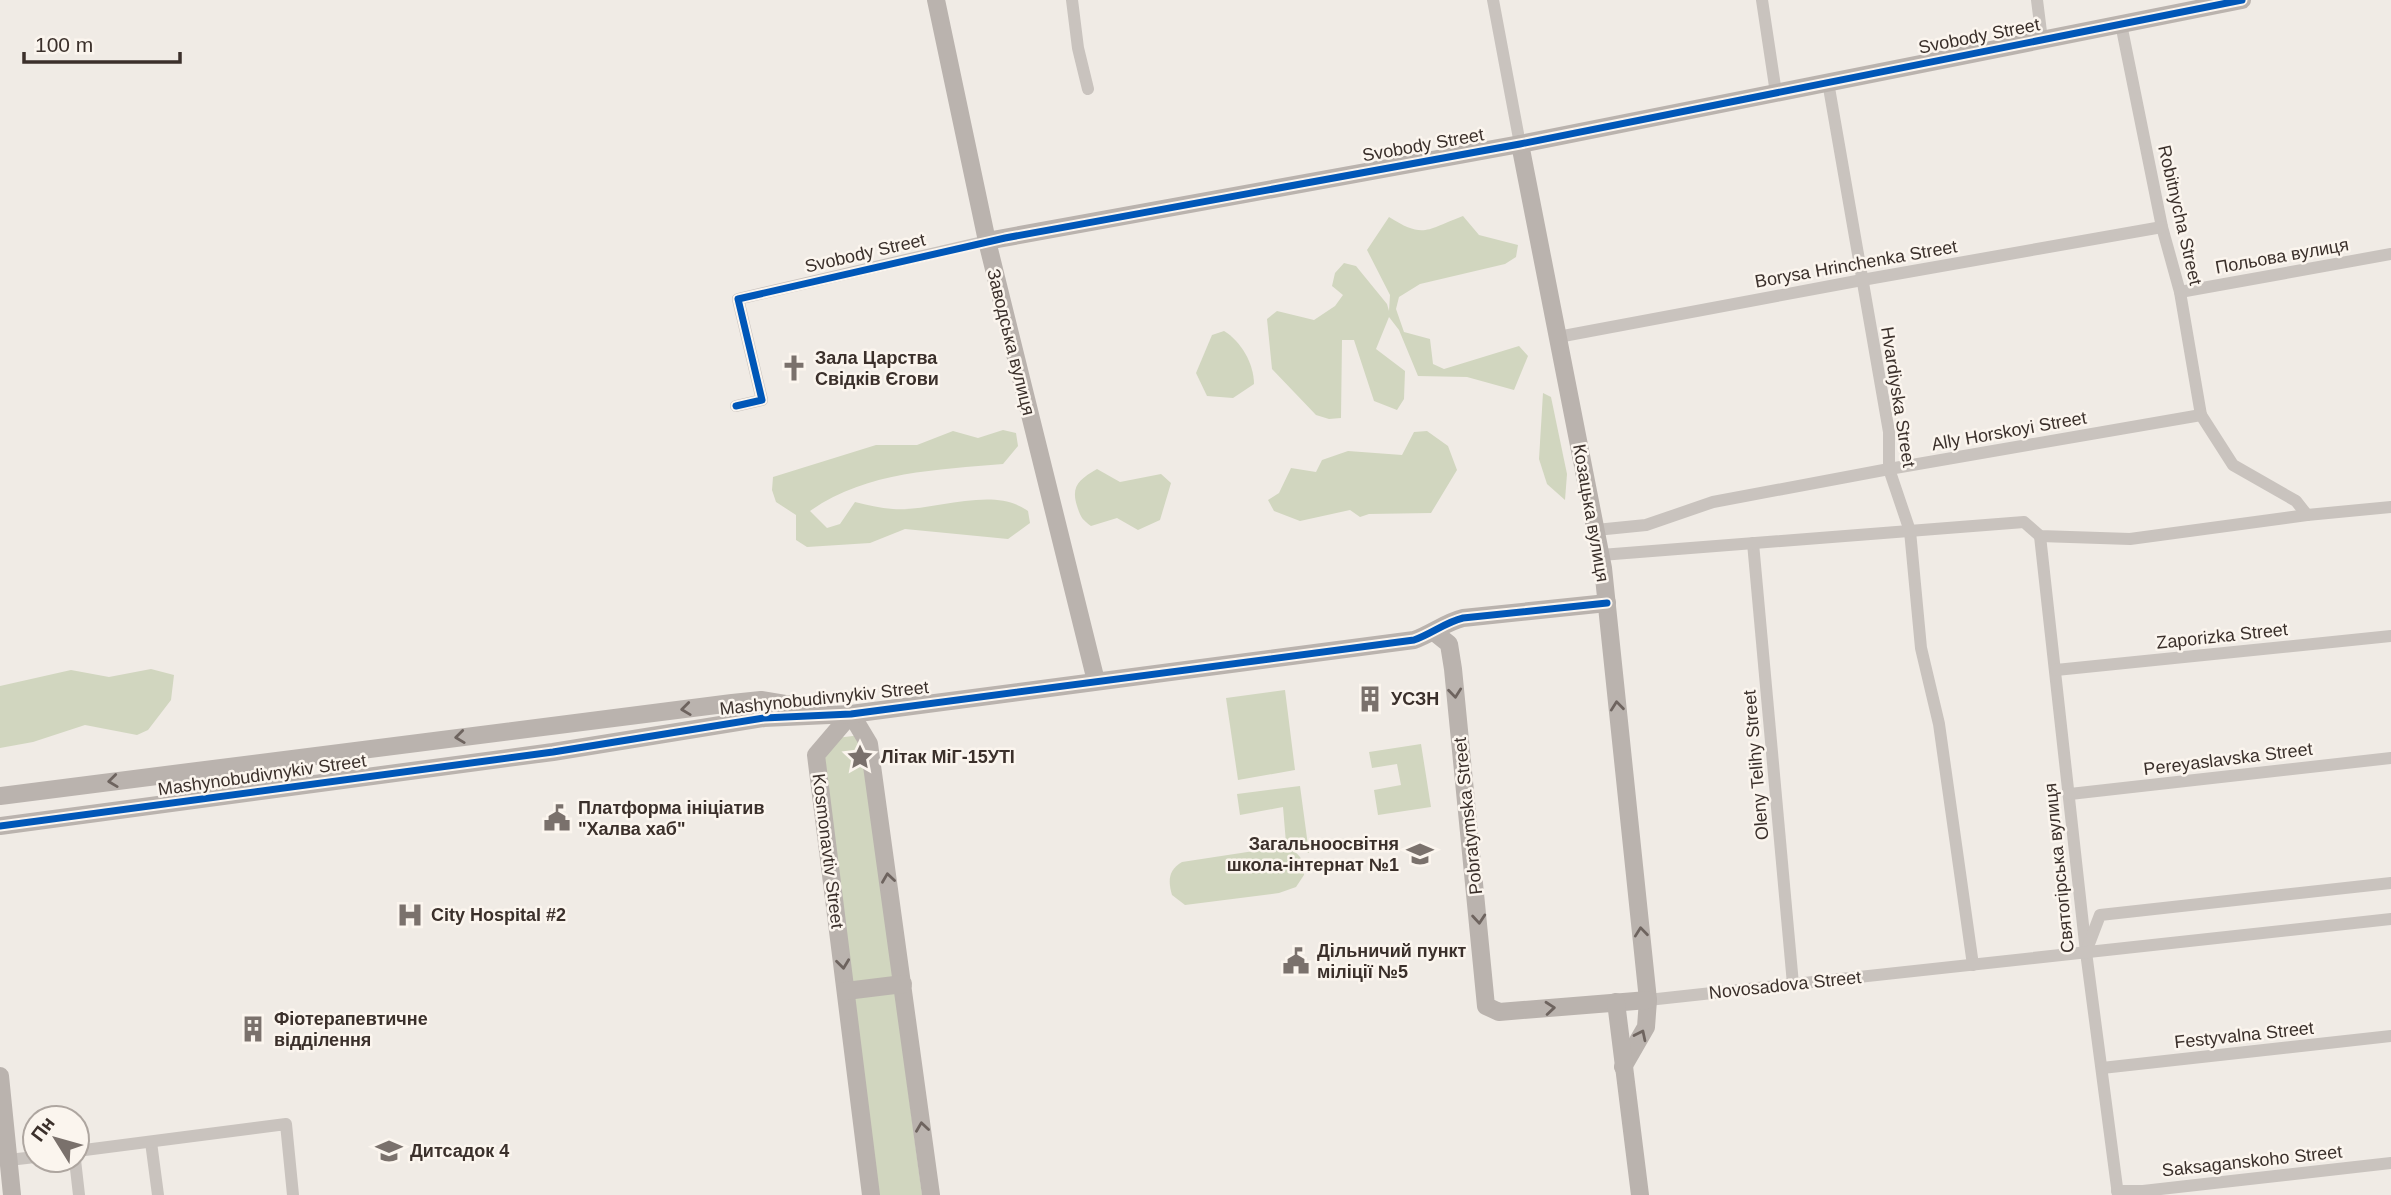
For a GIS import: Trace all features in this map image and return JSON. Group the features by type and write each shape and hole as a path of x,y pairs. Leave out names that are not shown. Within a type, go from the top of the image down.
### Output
{"street":[{"name":"Заводська вулиця","path":"936,0 987,241 1096,681"},
{"path":"1072,0 1078,48 1088,89"},
{"name":"Козацька вулиця","path":"1493,0 1601,555 1648,1000 1646,1027 1623,1067"},
{"path":"1762,0 1776,93"},
{"path":"2037,0 2042,40"},
{"name":"Svobody Street","path":"736,405 762,400 738,299 987,241 1520,144 2242,0"},
{"name":"Robitnycha Street","path":"2121,24 2162,227 2180,292 2201,415"},
{"name":"Hvardiyska Street","path":"1828,82 1889,432 1889,469 1910,531 1921,648 1939,724 1973,965"},
{"name":"Borysa Hrinchenka Street","path":"1558,337 2162,227"},
{"name":"Польова вулиця","path":"2180,292 2391,254"},
{"path":"2201,415 2233,465 2296,501 2307,515"},
{"name":"Ally Horskoyi Street","path":"1595,530 1646,525 1713,502 2201,415"},
{"path":"1601,555 2024,522 2040,536 2130,539 2307,515 2391,507"},
{"name":"Святогірська вулиця","path":"2040,536 2086,952 2118,1193"},
{"name":"Oleny Telihy Street","path":"1753,543 1793,984"},
{"name":"Mashynobudivnykiv Street","path":"0,826 553,752 764,718 851,714 1414,640 1451,621 1463,618 1606,603"},
{"name":"Pobratymska Street","path":"1434,632 1449,644 1451,657 1486,1006"},
{"name":"Zaporizka Street","path":"2056,670 2391,636"},
{"name":"Mashynobudivnykiv Street","path":"0,796 761,700 851,714"},
{"path":"851,714 869,744 931,1195"},
{"name":"Kosmonavtiv Street","path":"851,714 816,755 871,1195"},
{"name":"Pereyaslavska Street","path":"2070,794 2391,758"},
{"path":"2086,952 2099,915 2391,883"},
{"name":"Novosadova Street","path":"1486,1006 1499,1012 1648,1000 2391,919"},
{"path":"846,991 903,984"},
{"path":"1616,1002 1640,1195"},
{"name":"Festyvalna Street","path":"2102,1068 2391,1036"},
{"path":"0,1076 12,1195"},
{"path":"91,1149 286,1124 293,1195"},
{"path":"151,1142 158,1195"},
{"path":"9,1160 21,1159"},
{"name":"Saksaganskoho Street","path":"2118,1193 2391,1163"},
{"path":"77,1174 79,1195"}],"green space":[{"path":"1463,216 1479,235 1518,245 1516,257 1505,264 1420,284 1399,297 1396,309 1404,332 1430,339 1433,364 1444,369 1519,346 1528,356 1514,390 1467,377 1418,376 1399,330 1389,317 1376,349 1405,371 1404,399 1397,410 1374,401 1354,340 1342,340 1341,418 1329,419 1316,415 1272,369 1267,319 1277,311 1314,320 1335,306 1343,295 1332,286 1335,273 1344,263 1356,266 1387,304 1389,311 1390,295 1367,250 1389,217 1410,228 1425,230"},
{"path":"1224,331 1241,347 1253,376 1254,384 1233,398 1207,396 1196,373 1212,335"},
{"path":"1543,393 1551,397 1567,474 1565,500 1547,484 1539,459"},
{"path":"1003,430 1016,433 1018,446 1003,464 928,471 879,480 832,498 810,511 827,528 840,524 855,502 888,509 909,509 963,501 998,500 1028,511 1030,523 1008,539 905,529 870,543 807,547 796,540 796,515 776,502 772,490 773,477 876,445 917,445 953,431 978,438"},
{"path":"1427,431 1448,446 1457,470 1431,513 1369,514 1360,517 1350,510 1300,521 1274,511 1268,500 1279,493 1291,468 1316,472 1322,460 1348,451 1402,455 1414,432"},
{"path":"1097,469 1120,482 1161,474 1171,483 1160,520 1138,530 1117,518 1091,526 1088,524 1079,512 1075,490 1085,477"},
{"path":"151,669 174,675 171,700 148,730 137,735 85,725 33,742 0,748 0,686 71,670 109,677"},
{"path":"1285,690 1295,770 1238,780 1226,698"},
{"path":"861,735 922,1195 878,1195 820,740"},
{"path":"1421,744 1431,807 1378,815 1374,790 1401,785 1397,764 1372,768 1369,752"},
{"path":"1300,786 1309,853 1286,843 1283,807 1240,815 1237,794"},
{"path":"1274,848 1293,851 1303,862 1304,875 1296,887 1279,893 1185,905 1172,895 1170,876 1182,862"}],"cycle path":[{"path":"736,406 762,400 738,299 1005,238 1520,144 2242,0"},
{"path":"0,826 553,752 764,718 851,714 1414,640 1463,618 1607,603"}],"place":[{"name":"Зала Царства Свідків Єгови","path":"794,368"},
{"name":"УСЗН","path":"1370,699"},
{"name":"Літак МіГ-15УТІ","path":"860,757"},
{"name":"Платформа ініціатив \"Халва хаб\"","path":"557,818"},
{"name":"Загальноосвітня школа-інтернат №1","path":"1420,854"},
{"name":"City Hospital #2","path":"410,915"},
{"name":"Дільничий пункт міліції №5","path":"1296,961"},
{"name":"Фіотерапевтичне відділення","path":"253,1029"},
{"name":"Дитсадок 4","path":"389,1151"}]}
